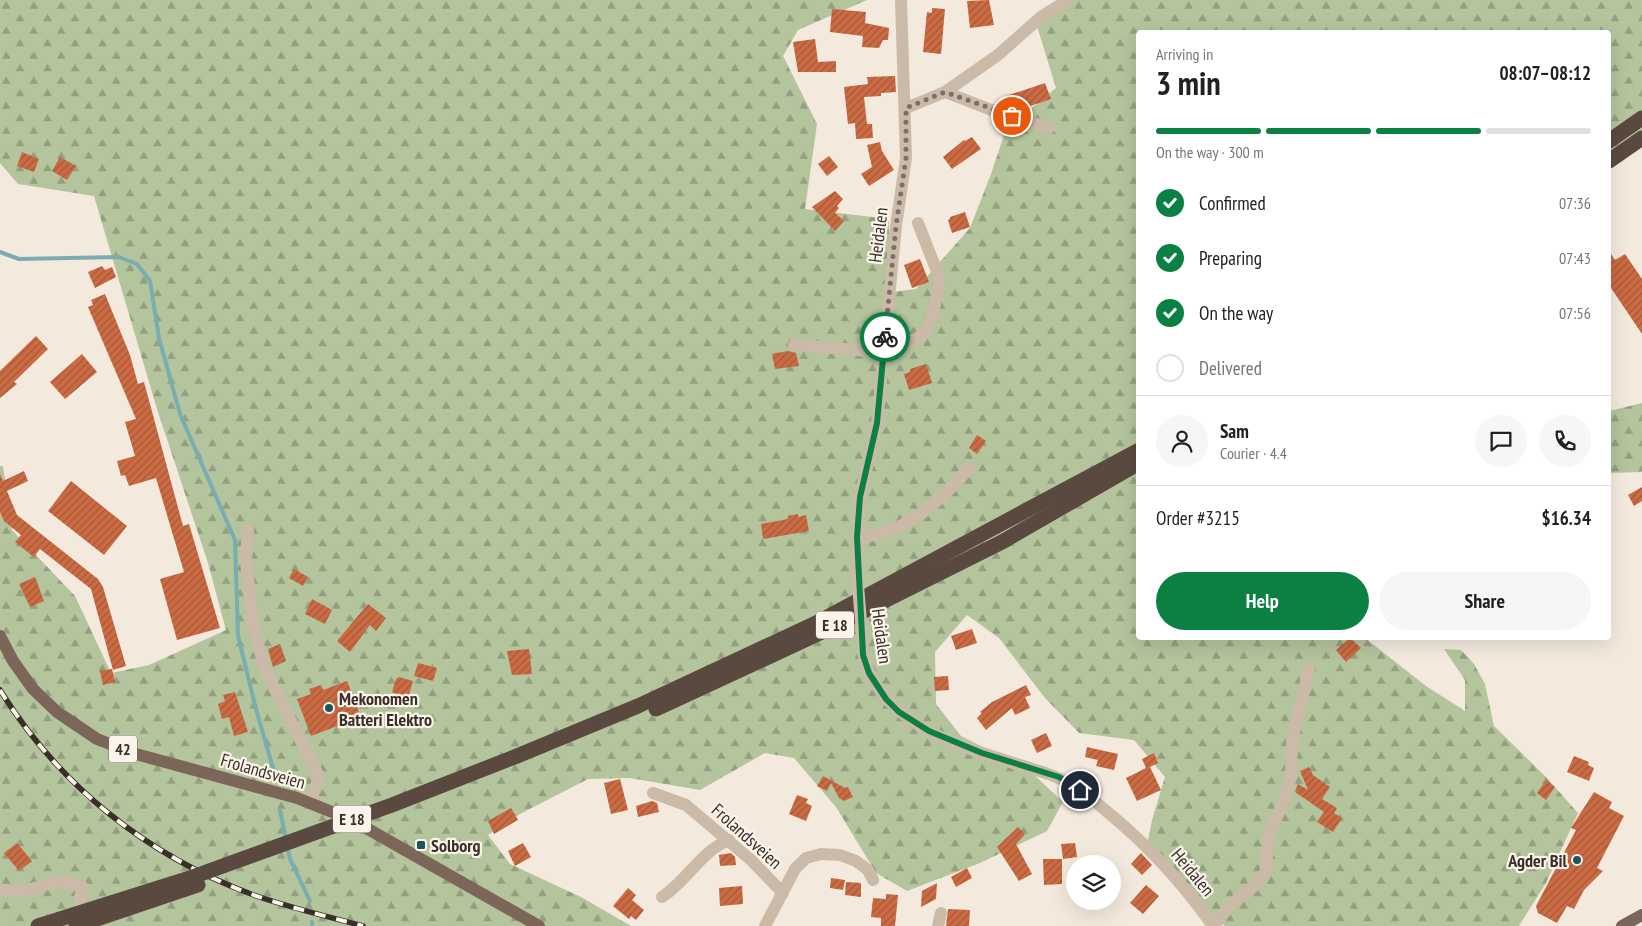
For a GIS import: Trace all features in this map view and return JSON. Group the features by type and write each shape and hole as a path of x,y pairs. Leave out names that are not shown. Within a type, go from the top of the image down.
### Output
{"highway":[{"path":"1611,139 1642,118"},
{"path":"1611,160 1642,138"},
{"name":"E 18","path":"76,926 193,882 402,811 519,761 816,623 1136,452"},
{"name":"E 18","path":"519,761 640,716 820,633 1002,542 1136,465"},
{"name":"E 18","path":"38,926 193,882"}],"main road":[{"name":"Frolandsveien","path":"0,636 13,661 33,689 57,712 97,739 136,754 310,803 352,820 538,926"},
{"path":"1622,926 1642,915"}],"street":[{"name":"Heidalen","path":"902,0 906,158 896,226 877,423 860,497 857,537 857,574 863,655 869,673 886,699 899,712 942,738 982,753 1059,777 1080,790 1130,829 1154,853 1213,926"},
{"path":"906,108 945,92 998,55 1042,16 1068,0"},
{"path":"945,92 994,111 1049,128"},
{"path":"794,345 884,352 920,338 928,328 939,286 938,274 918,223"},
{"path":"857,537 883,533 900,527 932,505 969,468"},
{"path":"248,530 246,560 253,624 264,667 319,777 310,803"},
{"path":"1213,926 1230,905 1260,882 1266,871 1269,834 1284,801 1291,776 1292,741 1309,669"},
{"name":"Frolandsveien","path":"653,793 686,805 729,840 783,893 765,926"},
{"path":"662,897 671,891 716,847 729,840"},
{"path":"783,893 800,863 806,858 821,854 840,855 856,861 868,870 873,880"},
{"path":"0,890 23,890 62,881 82,887 80,900"},
{"path":"938,926 942,913"}],"green space":[{"path":"0,0 867,0 798,30 783,56 817,124 805,209 889,219 890,285 892,292 916,289 970,228 1006,129 1056,88 1037,26 1063,0 1642,0 1642,143 1611,159 1611,30 1136,30 1136,640 1368,640 1426,686 1465,711 1465,680 1444,649 1461,650 1474,664 1485,684 1494,726 1545,776 1578,813 1546,883 1519,926 1225,926 1199,903 1147,845 1152,820 1165,777 1134,740 1079,733 1045,698 999,638 967,615 935,652 936,704 961,736 1030,771 1063,802 1047,831 980,863 907,891 876,873 836,807 794,758 765,753 700,790 630,778 588,779 520,814 488,835 510,864 581,897 631,926 0,926 0,466 3,466 12,530 75,596 111,673 149,665 226,630 208,563 157,409 94,196 18,184 0,163"},
{"path":"1642,403 1642,472 1611,473 1611,411"}],"building":[{"path":"989,0 994,25 970,28 967,1"},
{"path":"932,8 945,9 941,54 923,52 927,12 932,13"},
{"path":"832,9 866,12 865,23 889,28 888,40 883,40 879,48 862,47 863,36 830,32"},
{"path":"815,39 818,62 836,61 836,72 798,72 793,42"},
{"path":"895,76 896,92 881,93 881,96 864,97 867,124 872,124 873,138 856,139 855,123 848,124 844,87 868,84 867,77"},
{"path":"1045,83 1051,99 1018,110 1006,106 1003,97"},
{"path":"972,137 981,149 952,169 943,157 964,140"},
{"path":"880,142 882,151 894,170 869,186 861,174 872,167 867,145"},
{"path":"22,152 39,159 34,172 17,166"},
{"path":"829,156 838,167 827,176 818,164"},
{"path":"60,157 76,166 67,180 52,171"},
{"path":"835,191 843,199 837,206 839,208 835,213 844,221 835,231 812,207"},
{"path":"965,212 970,227 952,233 948,220 950,217"},
{"path":"1611,254 1615,260 1625,254 1642,279 1642,334 1611,288"},
{"path":"920,259 929,282 912,288 904,265"},
{"path":"102,266 105,270 112,267 116,277 95,288 88,272"},
{"path":"105,294 130,355 138,384 144,382 183,526 189,524 220,628 177,640 160,579 184,572 156,478 129,486 125,475 121,476 117,461 135,456 125,422 136,419 88,307 93,305 91,300"},
{"path":"36,336 48,349 14,382 17,384 0,398 0,371"},
{"path":"788,351 796,353 799,366 775,369 772,354"},
{"path":"82,354 97,372 65,399 50,382"},
{"path":"926,364 932,383 909,390 904,374 910,372 910,369"},
{"path":"977,435 986,441 977,454 969,448"},
{"path":"24,471 28,481 7,491 17,515 98,579 103,587 126,666 113,670 91,589 40,549 34,557 15,542 21,535 4,521 0,512 0,474 3,481"},
{"path":"71,481 127,526 104,555 48,511"},
{"path":"1642,487 1642,501 1634,506 1628,495"},
{"path":"798,514 798,517 806,515 809,531 763,539 761,524 788,519 788,516"},
{"path":"294,569 308,577 303,586 289,578"},
{"path":"35,577 44,601 30,607 19,584"},
{"path":"312,599 332,610 325,624 305,614"},
{"path":"368,604 386,618 376,631 370,625 350,652 337,641"},
{"path":"972,629 977,643 956,650 951,636"},
{"path":"1348,640 1352,640 1361,648 1346,662 1336,650"},
{"path":"280,644 286,661 273,667 268,649"},
{"path":"529,649 532,674 512,675 507,651"},
{"path":"418,663 437,668 433,681 414,676"},
{"path":"112,669 115,682 103,685 100,671"},
{"path":"948,676 949,690 935,691 934,677"},
{"path":"399,677 413,681 408,698 392,692 396,679"},
{"path":"347,681 361,717 311,736 297,699 311,694 309,689 321,685 323,690"},
{"path":"1026,685 1031,695 1025,697 1030,708 1015,715 1012,708 986,730 977,718 982,713 980,712 992,702"},
{"path":"235,692 248,732 234,736 229,717 222,719 218,704 225,701 223,695"},
{"path":"1046,733 1052,746 1037,753 1031,740"},
{"path":"1087,747 1118,754 1114,770 1096,766 1098,760 1085,757"},
{"path":"1154,753 1158,763 1150,767 1161,790 1137,801 1126,778 1146,768 1142,759"},
{"path":"1574,756 1589,762 1588,765 1594,768 1589,781 1567,772"},
{"path":"1309,767 1313,775 1330,787 1322,799 1337,808 1334,813 1342,818 1333,832 1317,822 1324,812 1295,792 1298,784 1308,790 1300,771"},
{"path":"823,776 845,788 848,787 853,797 844,801 839,798 831,783 827,791 817,786"},
{"path":"620,779 628,810 611,814 604,783"},
{"path":"1546,780 1555,787 1546,800 1537,793"},
{"path":"1594,792 1612,802 1609,808 1624,816 1597,868 1603,871 1584,890 1574,909 1567,906 1557,923 1538,913 1536,906 1576,830 1571,828"},
{"path":"797,795 808,799 806,803 812,806 806,821 789,814"},
{"path":"652,801 657,803 659,812 638,817 636,806"},
{"path":"511,808 518,820 494,834 488,821"},
{"path":"1018,827 1025,834 1016,844 1032,874 1019,881 997,847"},
{"path":"17,843 32,861 19,871 4,853"},
{"path":"523,843 531,857 515,866 508,851"},
{"path":"1075,843 1077,855 1066,855 1066,859 1063,859 1061,844"},
{"path":"731,853 735,857 736,865 720,866 719,855"},
{"path":"1141,853 1152,865 1142,875 1131,864"},
{"path":"1043,859 1062,859 1062,884 1044,885"},
{"path":"967,868 972,878 956,887 951,877"},
{"path":"831,878 845,880 843,890 830,888"},
{"path":"846,882 861,883 861,897 845,895"},
{"path":"937,883 936,899 921,907 922,891"},
{"path":"1146,885 1159,896 1143,914 1130,903"},
{"path":"742,886 743,904 720,906 719,888"},
{"path":"628,888 636,895 632,900 644,910 636,920 631,916 629,919 613,906"},
{"path":"886,894 898,895 895,926 881,926 881,918 871,917 873,898 886,899"},
{"path":"948,909 970,910 969,926 946,926"}],"waterway":[{"path":"0,252 19,259 119,257 137,264 150,281 159,338 180,414 235,540 238,636 273,768"},
{"path":"280,810 286,839"},
{"path":"287,846 290,859 310,901"}],"railway":[{"path":"0,690 23,724 49,756 108,813 141,837 176,859 212,878 251,894 363,926"}],"way so far":[{"path":"885,337 896,226 906,158 906,108 945,92 961,96 994,111 1012,116"}],"place":[{"name":"Mekonomen Batteri Elektro","path":"329,708"},
{"name":"Solborg","path":"421,845"},
{"name":"Agder Bil","path":"1577,860"}],"route":[{"path":"885,337 877,423 860,497 857,537 857,574 863,655 869,673 886,699 899,712 929,731 982,753 1059,777 1080,790"}]}
